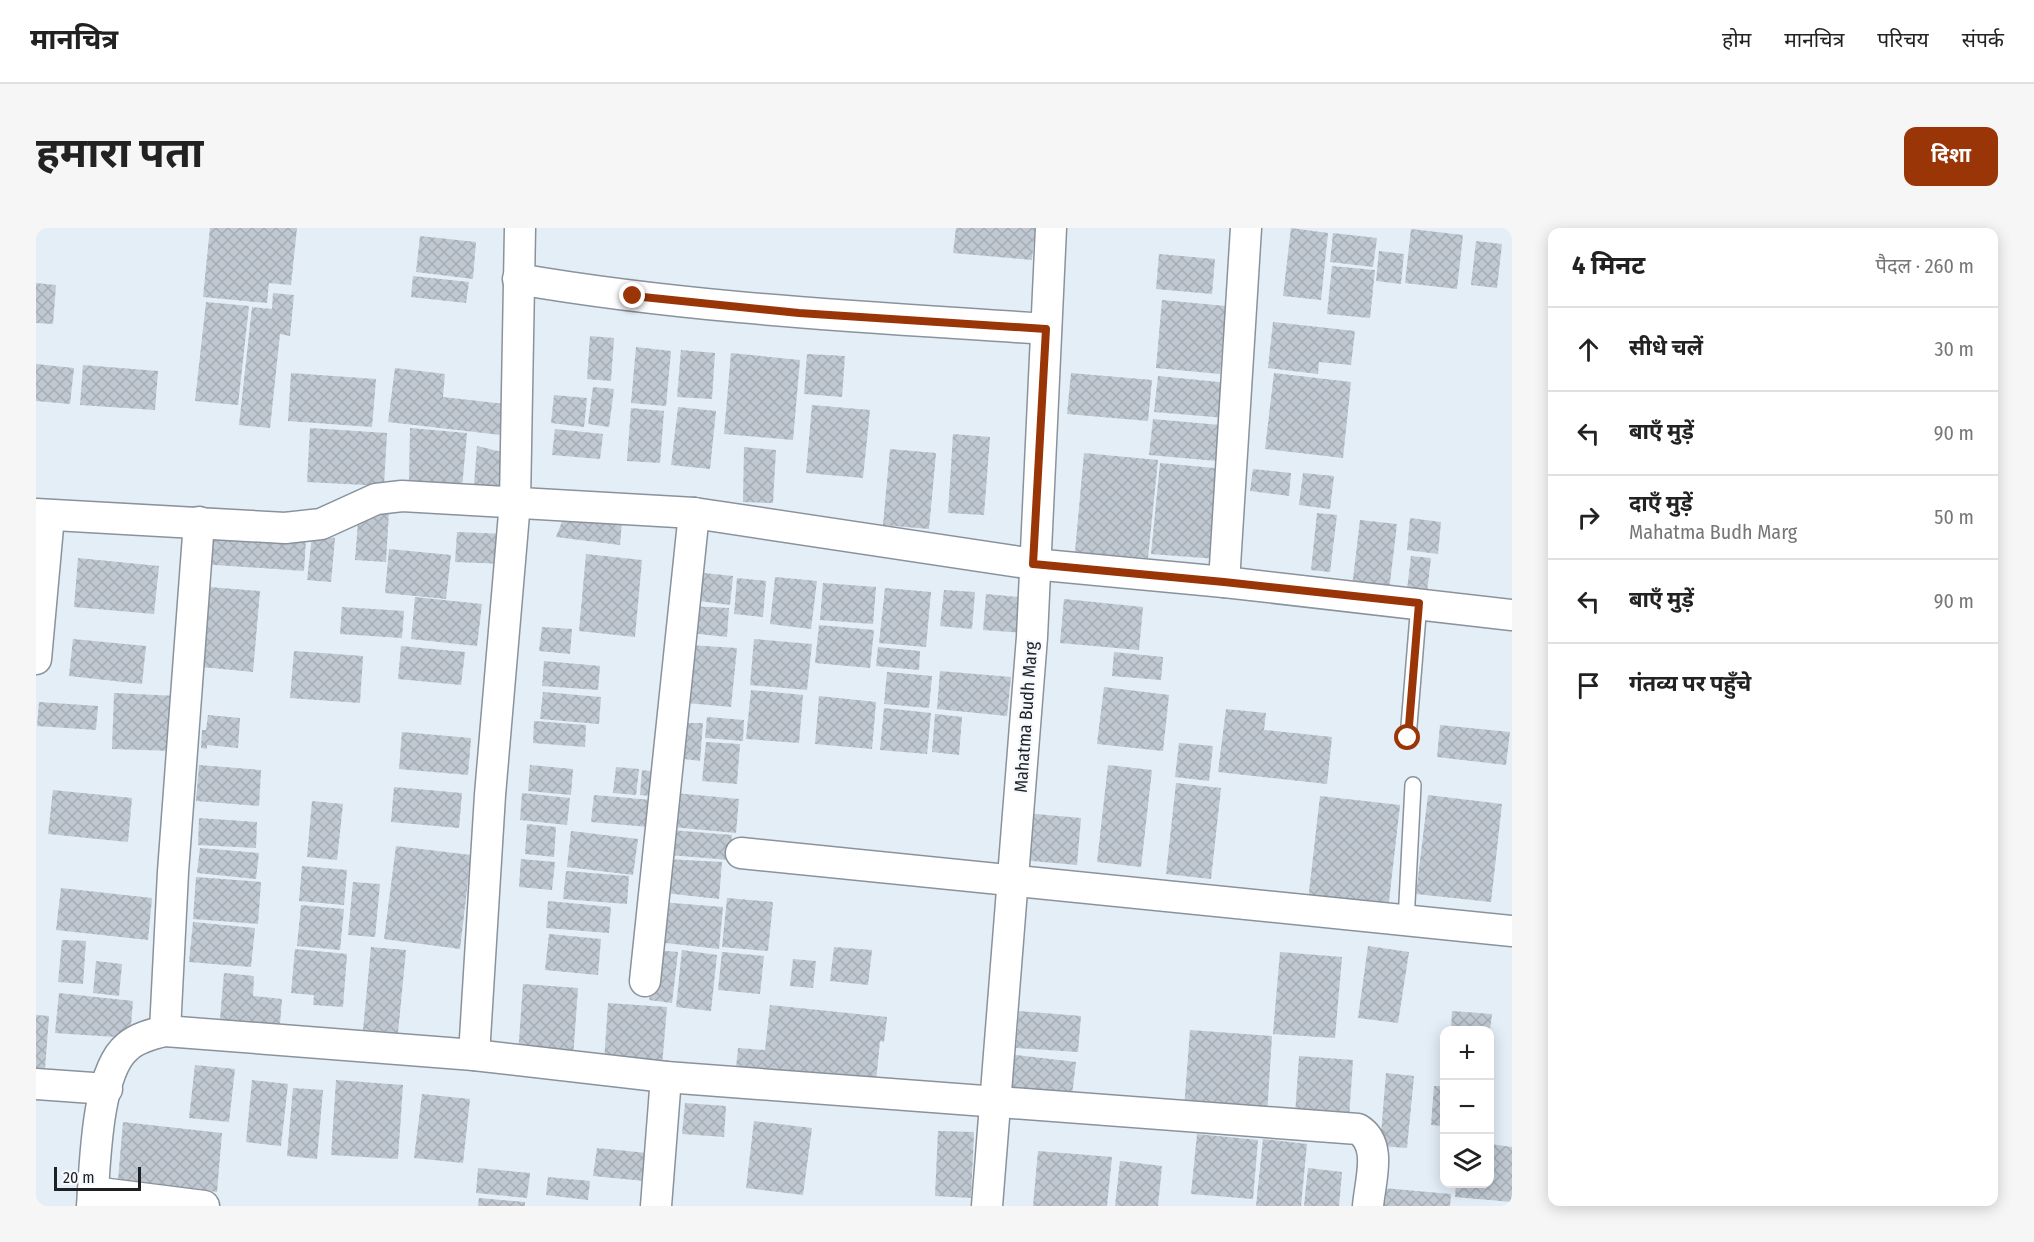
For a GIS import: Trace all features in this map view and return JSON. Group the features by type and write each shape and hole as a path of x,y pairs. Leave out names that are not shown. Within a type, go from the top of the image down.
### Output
{"street":[{"path":"474,1055 490,795 515,502 520,228"},
{"name":"Mahatma Budh Marg","path":"987,1206 1032,637 1033,564 1051,228"},
{"path":"1224,582 1246,228"},
{"path":"518,279 633,296 799,313 1046,329"},
{"path":"36,659 43,515 285,528 321,524 376,499 402,496 694,513 1033,564 1224,582 1512,615"},
{"path":"645,981 694,513"},
{"path":"165,1031 174,861 199,522"},
{"path":"741,854 1512,931"},
{"path":"204,1206 92,1199 100,1108 113,1068 126,1047 143,1037 165,1031 474,1055 666,1077 1358,1129 1367,1134 1373,1148 1368,1206"},
{"path":"656,1206 666,1077"},
{"path":"36,1084 106,1089"}],"lane":[{"path":"1408,738 1419,603"},
{"path":"1406,922 1413,785"}],"building":[{"path":"210,228 297,228 291,285 269,283 267,303 203,297"},
{"path":"956,228 1035,228 1032,260 953,253"},
{"path":"1291,228 1328,233 1321,300 1283,296"},
{"path":"1411,229 1463,235 1457,289 1405,283"},
{"path":"1333,233 1377,238 1373,267 1330,262"},
{"path":"420,236 476,242 473,279 416,272"},
{"path":"1476,241 1502,244 1497,288 1471,285"},
{"path":"1379,251 1404,254 1401,284 1376,281"},
{"path":"1159,254 1215,259 1212,294 1156,289"},
{"path":"1332,266 1375,270 1370,318 1327,314"},
{"path":"413,276 469,282 466,303 411,297"},
{"path":"36,283 56,285 53,324 36,323"},
{"path":"273,293 294,295 290,336 280,334 270,428 239,425 252,307 272,309"},
{"path":"1162,300 1226,306 1220,374 1156,368"},
{"path":"206,302 249,306 238,405 195,401"},
{"path":"1273,322 1355,331 1351,365 1319,362 1318,374 1268,368"},
{"path":"590,336 614,338 611,381 587,379"},
{"path":"636,347 671,351 666,406 631,403"},
{"path":"681,350 715,353 712,399 677,397"},
{"path":"731,353 800,360 793,440 724,434"},
{"path":"807,354 845,356 842,397 804,394"},
{"path":"36,364 74,368 70,404 36,401"},
{"path":"83,365 158,371 155,410 80,405"},
{"path":"395,368 445,374 443,397 505,404 501,435 388,422"},
{"path":"291,373 376,379 372,427 288,421"},
{"path":"1071,373 1152,380 1148,421 1067,414"},
{"path":"1274,373 1351,382 1343,458 1265,449"},
{"path":"1158,376 1229,383 1226,418 1154,412"},
{"path":"593,387 614,389 609,427 588,424"},
{"path":"554,395 587,398 584,427 551,423"},
{"path":"812,405 870,410 863,478 806,473"},
{"path":"678,407 716,411 710,469 671,465"},
{"path":"631,408 664,411 660,463 627,461"},
{"path":"1153,419 1231,426 1228,462 1149,455"},
{"path":"310,428 387,433 384,486 307,482"},
{"path":"410,428 467,433 462,488 409,482"},
{"path":"555,429 603,434 600,459 552,455"},
{"path":"953,434 990,437 984,515 948,513"},
{"path":"477,446 502,452 501,490 474,484"},
{"path":"744,447 776,450 773,503 743,502"},
{"path":"890,449 936,453 929,529 883,525"},
{"path":"1084,453 1158,460 1148,558 1075,552"},
{"path":"1160,463 1225,469 1217,559 1151,554"},
{"path":"1253,469 1291,473 1289,496 1250,491"},
{"path":"1303,473 1334,476 1330,509 1299,505"},
{"path":"359,509 389,511 386,562 355,560"},
{"path":"1317,513 1337,515 1330,572 1311,570"},
{"path":"1410,518 1441,522 1438,554 1407,550"},
{"path":"563,519 622,520 620,545 556,537"},
{"path":"1360,520 1397,524 1389,591 1352,587"},
{"path":"457,532 507,534 505,564 455,562"},
{"path":"202,533 306,539 304,571 201,564"},
{"path":"312,536 335,538 331,582 307,580"},
{"path":"389,549 451,555 446,599 385,593"},
{"path":"586,554 642,560 635,637 579,631"},
{"path":"1411,556 1431,558 1427,592 1407,590"},
{"path":"78,558 159,566 154,614 74,607"},
{"path":"694,572 733,576 730,605 692,600"},
{"path":"775,577 817,581 811,629 770,624"},
{"path":"737,578 766,581 763,617 734,614"},
{"path":"823,583 876,587 873,624 820,620"},
{"path":"209,587 260,591 253,672 202,667"},
{"path":"885,588 931,592 926,647 879,643"},
{"path":"944,590 975,592 972,629 940,626"},
{"path":"986,594 1028,598 1025,633 983,630"},
{"path":"415,597 482,604 477,646 411,639"},
{"path":"1064,599 1143,607 1139,650 1060,643"},
{"path":"689,606 729,608 727,637 690,633"},
{"path":"342,607 404,611 402,638 340,634"},
{"path":"819,625 874,630 870,668 815,663"},
{"path":"542,627 572,629 570,654 539,651"},
{"path":"73,639 146,646 142,684 69,676"},
{"path":"754,639 812,644 807,690 750,685"},
{"path":"689,645 737,648 731,707 687,703"},
{"path":"401,646 465,652 461,685 398,679"},
{"path":"878,647 920,651 919,670 876,666"},
{"path":"294,651 363,656 360,703 290,698"},
{"path":"1114,652 1163,657 1161,680 1112,676"},
{"path":"544,661 600,666 598,690 542,686"},
{"path":"940,671 1011,677 1007,716 937,709"},
{"path":"887,672 932,676 929,708 884,704"},
{"path":"1104,687 1169,695 1163,751 1097,744"},
{"path":"751,690 803,695 799,743 746,739"},
{"path":"543,692 601,697 599,724 540,719"},
{"path":"114,693 177,696 175,751 112,749"},
{"path":"819,696 876,702 872,749 815,744"},
{"path":"39,702 98,706 96,730 37,726"},
{"path":"884,708 931,713 927,754 880,750"},
{"path":"1226,709 1266,713 1264,730 1332,737 1327,784 1218,772"},
{"path":"935,714 962,717 959,755 932,752"},
{"path":"208,715 240,718 238,748 207,745 207,749 201,748 202,730 206,730"},
{"path":"707,717 744,720 743,741 705,738"},
{"path":"534,721 586,725 585,747 533,743"},
{"path":"680,723 703,723 700,761 677,758"},
{"path":"1440,725 1510,732 1506,765 1437,757"},
{"path":"402,732 471,738 468,775 399,769"},
{"path":"706,742 740,744 737,784 702,781"},
{"path":"1179,743 1213,746 1209,781 1175,777"},
{"path":"199,765 261,770 259,806 196,801"},
{"path":"530,765 573,769 571,795 528,791"},
{"path":"1108,765 1152,770 1141,867 1097,862"},
{"path":"616,767 639,769 636,795 613,793"},
{"path":"642,770 664,773 661,797 640,795"},
{"path":"1176,783 1221,788 1211,879 1166,874"},
{"path":"394,787 462,793 459,828 391,822"},
{"path":"53,790 132,798 128,842 48,834"},
{"path":"522,793 570,798 567,825 520,820"},
{"path":"675,793 739,799 736,833 672,827"},
{"path":"594,795 663,801 660,828 591,822"},
{"path":"1428,795 1502,804 1491,902 1416,894"},
{"path":"1320,796 1400,805 1388,910 1308,901"},
{"path":"312,801 343,804 337,860 307,857"},
{"path":"1025,813 1081,818 1077,865 1021,860"},
{"path":"199,818 257,822 256,848 198,845"},
{"path":"527,824 556,827 554,857 525,854"},
{"path":"671,830 732,835 730,860 669,855"},
{"path":"571,831 638,839 633,875 567,867"},
{"path":"396,846 471,855 460,949 384,939"},
{"path":"200,848 259,853 256,879 197,873"},
{"path":"521,859 555,862 552,890 519,887"},
{"path":"665,859 722,862 719,899 665,893"},
{"path":"302,866 347,870 344,905 299,901"},
{"path":"566,871 629,876 627,904 563,899"},
{"path":"196,877 261,882 258,924 193,919"},
{"path":"353,882 380,884 375,937 348,935"},
{"path":"61,888 152,898 148,940 56,930"},
{"path":"727,898 773,902 768,951 722,947"},
{"path":"548,901 611,907 609,933 546,928"},
{"path":"660,902 723,907 719,949 657,942"},
{"path":"301,905 344,909 340,950 297,946"},
{"path":"193,922 255,928 251,967 189,962"},
{"path":"549,934 601,939 598,975 545,970"},
{"path":"62,940 86,941 83,984 58,982"},
{"path":"1368,946 1409,952 1398,1023 1358,1018"},
{"path":"371,947 406,950 398,1033 363,1030"},
{"path":"834,947 872,950 868,985 830,981"},
{"path":"295,949 347,954 343,1007 313,1005 314,995 291,993"},
{"path":"655,950 678,952 672,1003 649,1000"},
{"path":"682,950 717,955 711,1011 676,1007"},
{"path":"722,952 764,956 760,994 718,990"},
{"path":"1280,952 1342,957 1335,1038 1273,1034"},
{"path":"793,959 816,961 813,988 790,986"},
{"path":"96,961 122,964 119,996 93,993"},
{"path":"224,973 254,976 253,996 282,999 279,1036 219,1031"},
{"path":"523,984 578,988 573,1059 518,1055"},
{"path":"59,993 133,1001 130,1038 55,1033"},
{"path":"608,1003 667,1007 662,1066 604,1062"},
{"path":"770,1005 887,1017 884,1042 880,1041 876,1082 735,1079 738,1048 765,1050"},
{"path":"1019,1011 1081,1016 1078,1052 1016,1048"},
{"path":"1452,1011 1492,1014 1490,1026 1451,1026"},
{"path":"36,1015 49,1016 45,1069 36,1069"},
{"path":"1190,1030 1272,1036 1267,1115 1184,1109"},
{"path":"1015,1055 1076,1062 1071,1103 1010,1096"},
{"path":"1299,1056 1353,1060 1349,1118 1295,1115"},
{"path":"195,1065 235,1069 229,1122 189,1118"},
{"path":"1386,1073 1414,1076 1407,1148 1380,1146"},
{"path":"252,1080 288,1084 281,1146 246,1142"},
{"path":"336,1080 403,1085 398,1159 331,1155"},
{"path":"1434,1086 1440,1086 1440,1126 1431,1125"},
{"path":"293,1088 323,1090 317,1159 287,1156"},
{"path":"422,1094 470,1099 463,1163 414,1158"},
{"path":"685,1103 726,1106 724,1137 682,1134"},
{"path":"754,1121 812,1128 803,1195 746,1188"},
{"path":"123,1122 222,1133 217,1192 118,1180"},
{"path":"938,1131 974,1132 971,1198 935,1196"},
{"path":"1197,1134 1258,1140 1253,1199 1191,1194"},
{"path":"1263,1139 1307,1144 1301,1206 1256,1206"},
{"path":"1494,1145 1512,1147 1512,1202 1455,1197 1456,1188 1494,1188"},
{"path":"597,1148 647,1153 644,1181 593,1176"},
{"path":"1038,1151 1112,1157 1107,1206 1033,1206"},
{"path":"1120,1161 1162,1166 1158,1206 1115,1206"},
{"path":"478,1168 530,1173 527,1198 476,1193"},
{"path":"1308,1168 1342,1172 1339,1206 1304,1206"},
{"path":"548,1177 590,1181 588,1200 546,1195"},
{"path":"1383,1188 1451,1194 1450,1206 1381,1206"},
{"path":"479,1198 525,1202 525,1206 478,1206"}],"route":[{"path":"633,296 799,313 1046,329 1033,564 1419,603 1408,738"}]}
